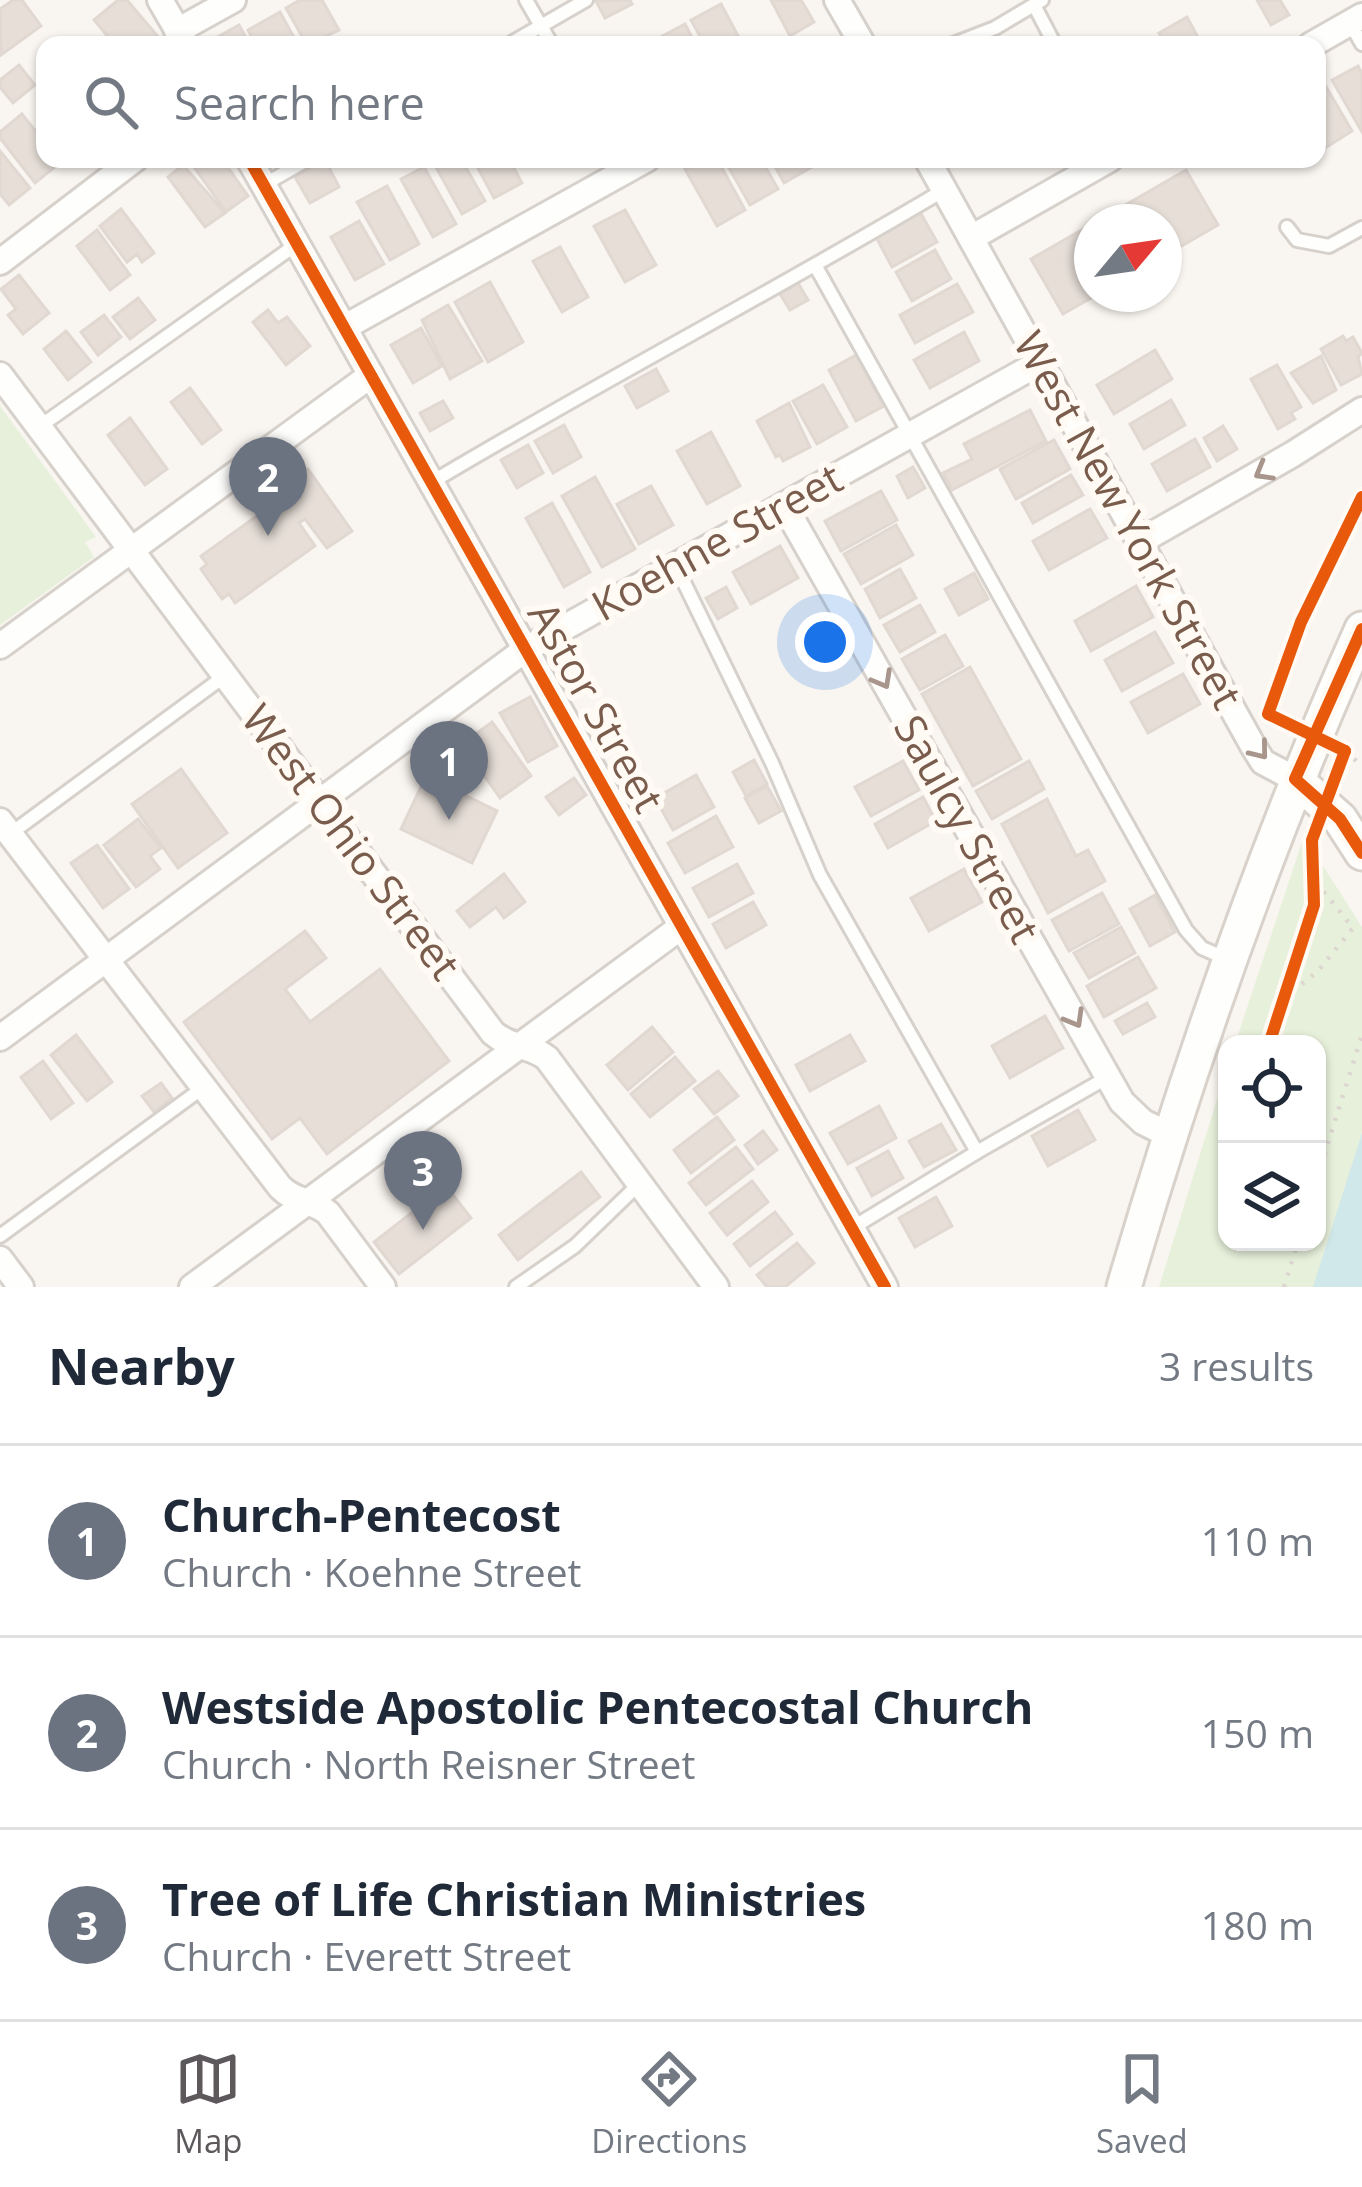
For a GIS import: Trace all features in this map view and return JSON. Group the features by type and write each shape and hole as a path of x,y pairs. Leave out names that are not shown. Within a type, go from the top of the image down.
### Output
{"main road":[{"path":"1124,1287 1227,959 1295,779 1362,628"},
{"name":"West New York Street","path":"1295,779 1340,819 1361,852"}],"street":[{"path":"160,0 181,36"},
{"path":"185,36 233,0"},
{"path":"838,0 855,36"},
{"path":"1326,40 1358,28"},
{"path":"0,262 123,168"},
{"name":"Astor Street","path":"254,168 885,1287"},
{"path":"345,327 620,168"},
{"name":"West New York Street","path":"932,168 1263,762 1295,779"},
{"path":"971,238 1094,168"},
{"name":"Koehne Street","path":"0,1038 526,649 1041,362"},
{"name":"West Ohio Street","path":"0,375 493,1033 508,1044 534,1047 547,1058 716,1287"},
{"path":"0,646 371,376"},
{"path":"1141,541 1362,410"},
{"name":"Saulcy Street","path":"784,505 1123,1102 1143,1122 1168,1135"},
{"path":"5,827 280,1187 293,1199 328,1213 383,1287"},
{"path":"192,1287 681,927"},
{"path":"0,1259 21,1287"}],"lane":[{"path":"526,0 547,36"},
{"path":"524,36 586,0"},
{"path":"974,36 1038,3 1051,36"},
{"path":"263,185 293,168"},
{"path":"432,482 582,392 944,190"},
{"path":"1287,227 1298,240 1329,246 1362,228"},
{"path":"39,427 297,244"},
{"path":"815,265 1186,930 1202,948 1227,959"},
{"path":"676,565 820,875 977,1152"},
{"path":"5,827 226,675"},
{"path":"852,1228 1108,1077"},
{"path":"0,1236 203,1087"},
{"path":"516,1287 574,1246 640,1184"}],"path":[{"path":"1314,736 1362,766"},
{"path":"1343,757 1362,747"},
{"path":"1314,860 1314,905"},
{"path":"1281,1004 1318,971 1353,928 1315,880"},
{"path":"1281,1004 1289,980"},
{"path":"1326,1149 1362,1035"},
{"path":"1284,1287 1295,1251"}],"green space":[{"path":"0,406 96,537 85,542 94,557 0,625"},
{"path":"1304,836 1362,927 1362,1287 1159,1287 1218,1096 1218,1251 1326,1251 1326,1035 1238,1035"}],"water":[{"path":"1362,1133 1362,1287 1313,1287"}],"building":[{"path":"22,0 41,26 1,55 0,9"},
{"path":"118,0 127,0 157,36 107,36 94,20"},
{"path":"300,0 322,0 339,30 326,36 302,36 286,8"},
{"path":"630,0 632,4 605,18 596,1"},
{"path":"771,0 801,0 814,22 790,36"},
{"path":"1257,0 1280,0 1289,15 1271,25"},
{"path":"721,4 738,36 700,36 691,20"},
{"path":"280,12 293,36 251,36 248,30"},
{"path":"1187,17 1197,36 1161,36"},
{"path":"685,24 691,36 662,36"},
{"path":"239,25 245,36 219,36"},
{"path":"19,65 35,85 13,103 0,80"},
{"path":"1358,66 1362,74 1362,132 1332,80"},
{"path":"1326,87 1352,131 1326,147"},
{"path":"22,114 36,132 36,168 54,168 35,183 0,132"},
{"path":"0,151 30,188 9,205 0,194"},
{"path":"186,168 225,213 205,227 168,177"},
{"path":"195,168 228,168 248,196 226,212"},
{"path":"311,168 329,168 339,187 310,203 295,177"},
{"path":"425,168 456,224 433,237 401,179"},
{"path":"437,168 466,168 485,201 462,214"},
{"path":"478,168 514,168 522,183 494,198"},
{"path":"722,168 745,210 717,226 685,169"},
{"path":"729,168 766,168 778,189 750,205"},
{"path":"776,168 810,168 784,183"},
{"path":"1186,170 1218,225 1182,246 1182,204 1127,204"},
{"path":"387,186 419,244 390,260 357,202"},
{"path":"121,209 154,253 142,262 137,254 127,262 100,226"},
{"path":"625,210 656,265 625,282 594,226"},
{"path":"920,212 937,242 892,267 876,237"},
{"path":"359,221 384,264 355,280 331,237"},
{"path":"97,230 130,275 110,290 77,246"},
{"path":"1074,234 1074,308 1063,314 1031,259"},
{"path":"560,247 588,297 562,312 533,261"},
{"path":"935,250 951,279 912,301 896,272"},
{"path":"19,275 49,313 23,334 8,315 16,309 1,289"},
{"path":"490,282 523,342 488,362 455,302"},
{"path":"798,283 808,300 790,310 780,294"},
{"path":"957,284 973,312 915,343 900,315"},
{"path":"138,298 155,320 130,339 113,317"},
{"path":"448,305 482,361 450,379 422,320"},
{"path":"268,310 278,323 287,317 310,346 286,365 253,322"},
{"path":"104,315 121,337 98,355 81,332"},
{"path":"421,328 442,366 413,383 391,345"},
{"path":"66,331 91,362 68,380 44,349"},
{"path":"964,332 979,361 930,388 914,360"},
{"path":"1343,336 1346,341 1353,337 1362,353 1358,357 1362,374 1341,385 1321,349"},
{"path":"1155,350 1172,379 1114,414 1097,385"},
{"path":"856,355 884,406 856,421 829,370"},
{"path":"1321,356 1336,390 1313,403 1291,373"},
{"path":"1277,365 1301,407 1291,413 1295,419 1278,429 1251,379"},
{"path":"656,369 668,391 637,408 625,386"},
{"path":"823,385 847,427 817,444 793,401"},
{"path":"190,388 221,430 202,444 171,402"},
{"path":"1171,400 1185,425 1144,449 1130,424"},
{"path":"443,401 453,418 430,431 420,413"},
{"path":"789,403 810,447 783,461 780,455 776,457 757,421"},
{"path":"1030,410 1046,441 952,490 943,473 972,459 964,444"},
{"path":"130,418 167,469 145,485 108,435"},
{"path":"564,425 581,457 553,473 535,441"},
{"path":"1223,426 1237,449 1217,461 1204,438"},
{"path":"711,432 740,486 707,504 677,451"},
{"path":"1195,439 1210,467 1167,491 1152,464"},
{"path":"1054,440 1070,469 1016,499 1000,469"},
{"path":"528,445 543,473 517,488 501,460"},
{"path":"913,467 925,488 908,498 897,476"},
{"path":"308,469 352,531 327,548 305,519 299,523 315,546 235,603 229,594 222,599 201,569 207,564 201,556 292,491 287,484"},
{"path":"1071,475 1083,495 1033,523 1022,503"},
{"path":"595,477 635,549 602,567 562,496"},
{"path":"651,486 673,525 639,544 617,504"},
{"path":"881,491 897,520 841,551 825,521"},
{"path":"552,503 590,572 564,587 526,518"},
{"path":"1090,509 1107,538 1049,570 1033,541"},
{"path":"896,525 913,555 861,584 844,554"},
{"path":"780,546 798,578 751,604 733,572"},
{"path":"900,569 916,598 880,618 865,589"},
{"path":"974,573 988,599 959,615 945,589"},
{"path":"1136,586 1153,617 1091,651 1075,621"},
{"path":"726,587 737,608 718,619 706,598"},
{"path":"920,605 935,632 900,652 884,625"},
{"path":"1155,632 1173,663 1122,691 1105,660"},
{"path":"945,635 963,666 920,690 902,659"},
{"path":"970,667 1021,759 973,786 922,694"},
{"path":"1183,674 1200,704 1148,733 1131,702"},
{"path":"530,697 557,746 528,762 500,713"},
{"path":"492,722 531,776 500,798 462,744"},
{"path":"754,760 767,784 746,796 733,772"},
{"path":"903,761 919,790 871,816 855,787"},
{"path":"1029,761 1044,789 992,819 976,791"},
{"path":"181,769 227,833 178,868 132,804"},
{"path":"696,775 714,807 673,830 655,798"},
{"path":"426,776 497,811 472,863 401,829"},
{"path":"574,778 586,795 559,815 546,797"},
{"path":"767,786 781,811 759,823 745,798"},
{"path":"923,797 936,821 888,848 875,824"},
{"path":"1047,799 1076,856 1088,850 1105,881 1048,913 1002,824"},
{"path":"716,816 733,847 685,873 668,843"},
{"path":"138,819 161,848 150,856 160,869 136,887 104,845"},
{"path":"97,845 129,889 103,908 71,863"},
{"path":"737,864 753,893 709,917 693,888"},
{"path":"964,869 982,902 929,931 911,898"},
{"path":"504,874 525,902 504,918 496,907 470,927 457,911"},
{"path":"1102,893 1119,924 1069,951 1052,920"},
{"path":"1155,895 1175,932 1150,946 1130,909"},
{"path":"753,902 766,925 726,948 713,924"},
{"path":"1121,927 1135,953 1089,978 1074,953"},
{"path":"305,931 326,958 285,989 310,1022 380,969 449,1061 327,1154 300,1118 272,1139 184,1022"},
{"path":"1138,957 1156,988 1104,1017 1087,986"},
{"path":"1147,1003 1155,1017 1123,1034 1115,1021"},
{"path":"1045,1016 1063,1048 1010,1078 992,1046"},
{"path":"652,1027 673,1052 628,1090 607,1065"},
{"path":"76,1035 112,1082 87,1101 51,1055"},
{"path":"850,1035 865,1061 810,1091 796,1065"},
{"path":"675,1057 695,1081 650,1117 631,1094"},
{"path":"43,1061 73,1103 51,1119 21,1077"},
{"path":"718,1071 738,1096 714,1114 694,1089"},
{"path":"161,1083 172,1098 154,1112 142,1096"},
{"path":"879,1106 896,1138 848,1164 830,1133"},
{"path":"1078,1110 1095,1140 1048,1166 1032,1136"},
{"path":"717,1117 734,1140 691,1173 674,1150"},
{"path":"941,1124 956,1150 924,1167 909,1141"},
{"path":"763,1131 777,1150 758,1164 745,1145"},
{"path":"736,1147 753,1169 706,1205 689,1183"},
{"path":"888,1151 903,1178 872,1196 857,1168"},
{"path":"581,1172 600,1197 518,1260 499,1235"},
{"path":"752,1181 768,1202 727,1235 710,1213"},
{"path":"446,1186 471,1218 399,1274 374,1242"},
{"path":"936,1197 952,1226 915,1247 899,1218"},
{"path":"775,1212 792,1234 750,1266 734,1244"},
{"path":"797,1243 814,1263 785,1287 767,1287 757,1275"}],"cycle path":[{"path":"254,168 885,1287"},
{"path":"1345,751 1268,714 1301,622 1362,497"},
{"path":"1362,629 1295,779 1340,819 1362,853"},
{"path":"1272,1035 1314,905 1312,840 1345,751"}],"place":[{"name":"Westside Apostolic Pentecostal Church","path":"268,536"},
{"name":"Church-Pentecost","path":"449,820"},
{"name":"Tree of Life Christian Ministries","path":"423,1230"}]}
